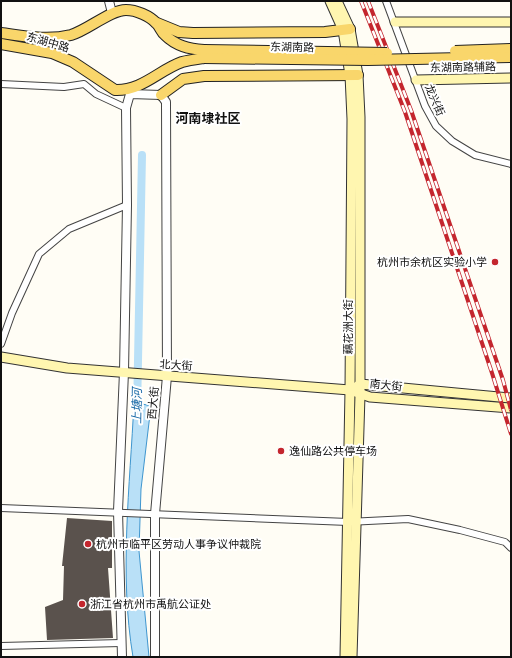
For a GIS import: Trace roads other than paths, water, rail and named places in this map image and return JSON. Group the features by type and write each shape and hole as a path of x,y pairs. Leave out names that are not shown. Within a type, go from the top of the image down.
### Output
{"main road":[{"name":"藕花洲大街","path":"330,1 346,29"},
{"name":"藕花洲大街","path":"337,1 346,29 354,75 360,384 344,657"},
{"path":"112,13 126,10 147,15 157,23 179,32 193,33 325,32 346,29"},
{"name":"东湖中路","path":"1,33 47,39 71,34 96,24 112,13"},
{"path":"395,22 511,22"},
{"name":"东湖南路","path":"157,23 164,35 188,49 204,54 368,60 511,57"},
{"name":"东湖中路","path":"1,44 52,53 73,62 85,70"},
{"name":"东湖南路","path":"85,70 114,90 129,91 183,62 204,54 392,53 511,49"},
{"path":"164,99 183,79 204,76 354,75"},
{"name":"藕花洲大街","path":"352,657 350,390 352,119 354,75"},
{"name":"东湖南路辅路","path":"416,80 511,78"},
{"name":"北大街","path":"1,356 67,368 350,390"},
{"name":"南大街","path":"350,390 360,384 511,398"},
{"name":"南大街","path":"350,390 360,394 511,408"}],"street":[{"path":"109,1 112,13"},
{"name":"龙兴街","path":"386,1 425,106 436,126 452,141 475,155 511,164"},
{"path":"1,84 64,87 84,84 96,94 126,108"},
{"path":"122,657 118,511 124,372 127,205 126,108 129,91 164,99"},
{"name":"西大街","path":"155,657 155,514 166,376 164,99"},
{"path":"1,344 12,313 38,254 69,229 127,205"},
{"path":"1,508 118,511 155,514 352,522 408,519 460,530 505,542 511,548"},
{"path":"1,646 121,643"}],"water":[{"path":"134,402 151,406 141,489 139,551 149,657 133,657 127,594 126,562 128,498"}],"waterway":[{"name":"上塘河","path":"137,412 142,155"}],"railway":[{"path":"361,1 405,112 511,434"},
{"path":"368,1 411,110 503,380 511,410"}],"place":[{"name":"杭州市余杭区实验小学","path":"495,262"},
{"name":"逸仙路公共停车场","path":"281,451"},
{"name":"杭州市临平区劳动人事争议仲裁院","path":"88,544"},
{"name":"浙江省杭州市禹航公证处","path":"82,604"}],"district":[{"name":"河南埭社区","path":"208,118"}]}
